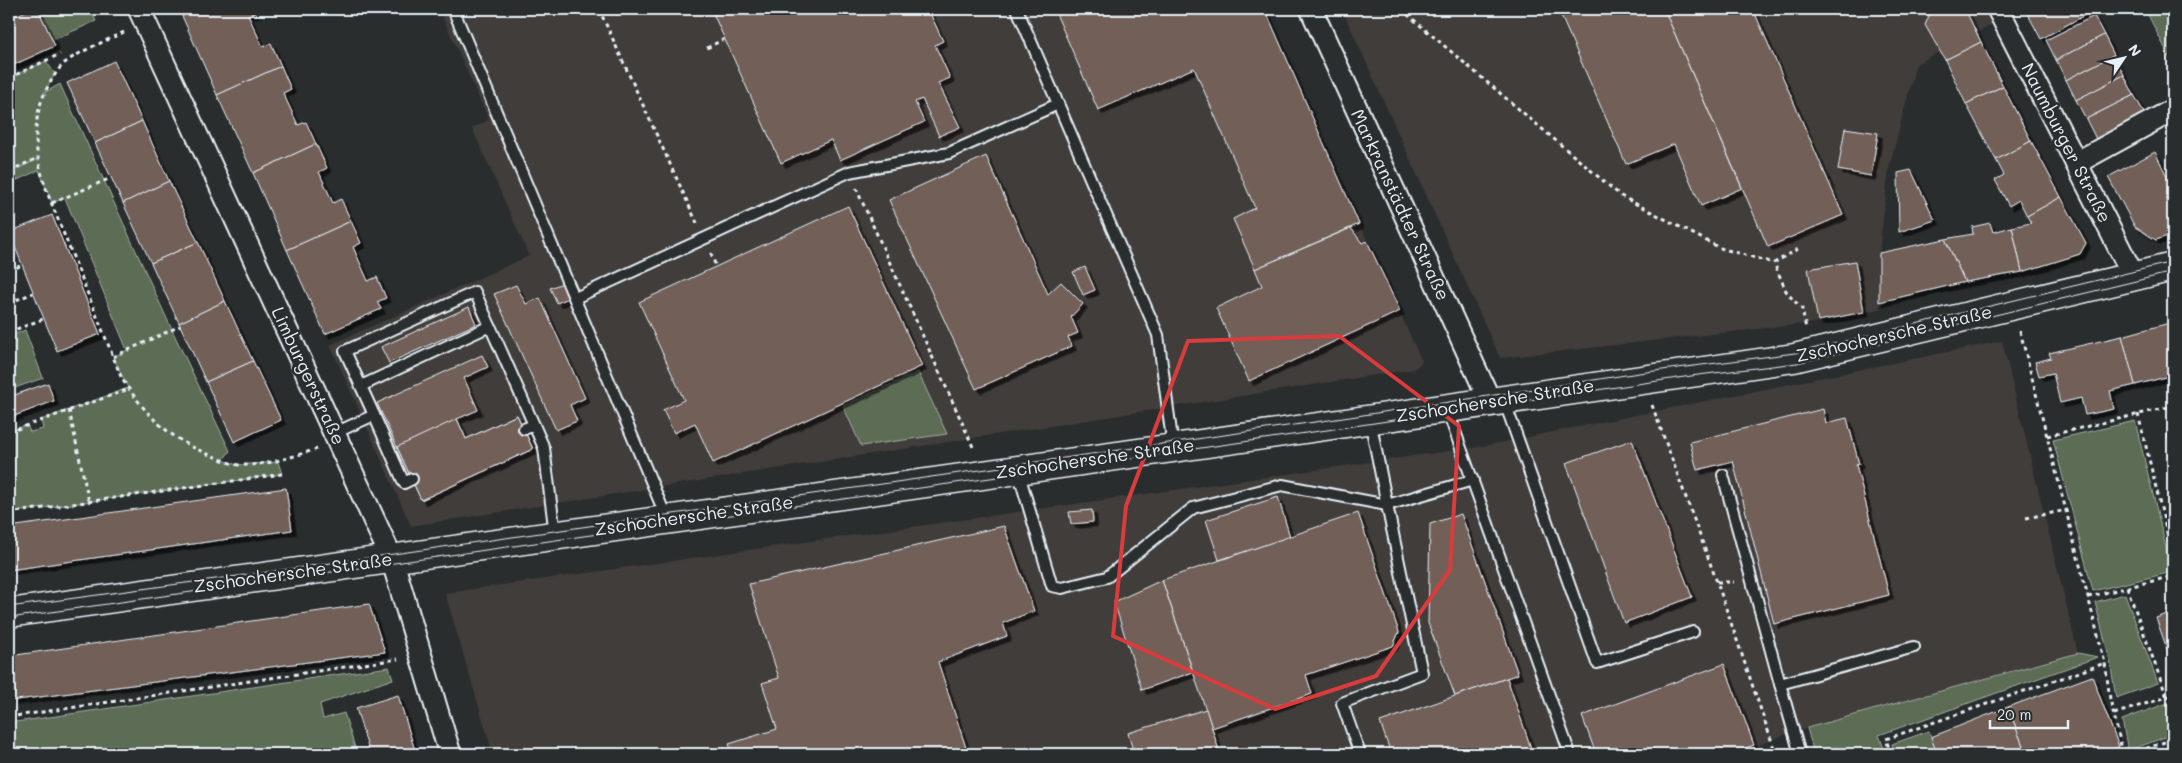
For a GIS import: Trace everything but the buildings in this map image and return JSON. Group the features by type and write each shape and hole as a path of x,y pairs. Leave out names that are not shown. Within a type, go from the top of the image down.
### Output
{"main road":[{"name":"Zschochersche Straße","path":"9,612 1370,420 1802,356 2173,267"}],"street":[{"name":"Markranstädter Straße","path":"1311,9 1497,400"},
{"name":"Naumburger Straße","path":"1998,9 2134,277"},
{"name":"Limburgerstraße","path":"142,15 392,559 450,754"},
{"path":"2076,163 2173,110"}],"lane":[{"path":"453,9 668,519"},
{"path":"1017,9 1158,335 1173,448"},
{"path":"575,298 849,172 949,153 1058,104"},
{"path":"412,479 404,483 345,351 475,292 544,448 555,535"},
{"path":"361,386 490,326"},
{"path":"1497,400 1597,663 1692,632"},
{"path":"1447,408 1570,754"},
{"path":"337,437 374,415"},
{"path":"1360,754 1342,703 1422,673 1370,420"},
{"path":"524,429 534,424"},
{"path":"1018,470 1052,586 1062,588 1107,577 1193,508 1282,485 1387,505 1472,480"},
{"path":"1723,475 1800,754"},
{"path":"1780,684 1914,647"}],"path":[{"path":"599,9 705,239"},
{"path":"1400,9 1620,196 1720,248 1774,262 1798,249"},
{"path":"142,15 66,62 55,74 44,94 37,117 35,143 40,170 114,357 129,388 149,416 166,431 185,444 237,465 278,462 337,437"},
{"path":"707,48 724,39"},
{"path":"9,78 60,54"},
{"path":"9,171 38,158"},
{"path":"849,172 985,474"},
{"path":"52,203 112,178"},
{"path":"1774,262 1787,293 1802,309 1805,322"},
{"path":"9,271 22,265"},
{"path":"9,303 33,293"},
{"path":"2014,305 2105,663 2123,754"},
{"path":"9,332 43,319"},
{"path":"114,357 180,326"},
{"path":"1642,379 1717,582 1776,754"},
{"path":"9,432 129,388"},
{"path":"2047,436 2173,406"},
{"path":"69,410 89,502"},
{"path":"2138,414 2173,557"},
{"path":"10,513 282,474"},
{"path":"9,507 14,526"},
{"path":"2026,518 2067,510"},
{"path":"2088,597 2173,576"},
{"path":"2127,587 2167,697"},
{"path":"9,716 421,656"},
{"path":"1891,754 1886,739 2105,663"},
{"path":"2114,714 2173,695"},
{"path":"2131,754 2173,739"}],"highlighted area":[{"path":"1339,336 1459,426 1450,570 1376,676 1275,709 1113,636 1126,506 1188,341"}],"shaded area":[{"path":"439,9 1263,9 1422,362 1414,369 411,526 330,345 529,256 472,128 489,120"},
{"path":"1342,9 1998,9 2003,19 1916,64 1889,168 1879,253 1880,309 1811,323 1500,358"},
{"path":"2002,341 2078,653 1830,721 1779,737 1738,754 493,754 445,593 1484,446"}],"green space":[{"path":"38,9 90,9 96,21 53,40"},
{"path":"2145,9 2173,9 2173,27 2167,30 2173,43 2173,64"},
{"path":"46,61 55,74 44,93 60,84 172,330 230,451 223,460 237,465 278,462 282,474 9,513 9,432 27,425 30,432 43,429 41,420 128,388 113,357 127,350 65,198 52,203 39,170 15,181 9,192 9,173 38,159 9,171 9,78"},
{"path":"25,330 43,378 9,390 9,337"},
{"path":"918,372 947,434 861,446 843,406"},
{"path":"2135,421 2172,572 2093,591 2053,440"},
{"path":"2125,594 2158,683 2116,698 2110,661 2095,602"},
{"path":"2078,653 2098,657 1879,735 1886,754 1840,754 1837,747 1827,754 1814,754 1807,728"},
{"path":"389,667 393,679 320,704 323,719 344,713 357,754 9,754 9,723"},
{"path":"2173,701 2173,734 2128,751 2122,720"},
{"path":"1929,731 1937,754 1895,754 1892,744"}],"tram line":[{"path":"9,607 289,569 1350,417 1639,373 1795,353 2173,262"},
{"path":"9,618 1327,430 1698,375 1797,363 2173,272"}]}
